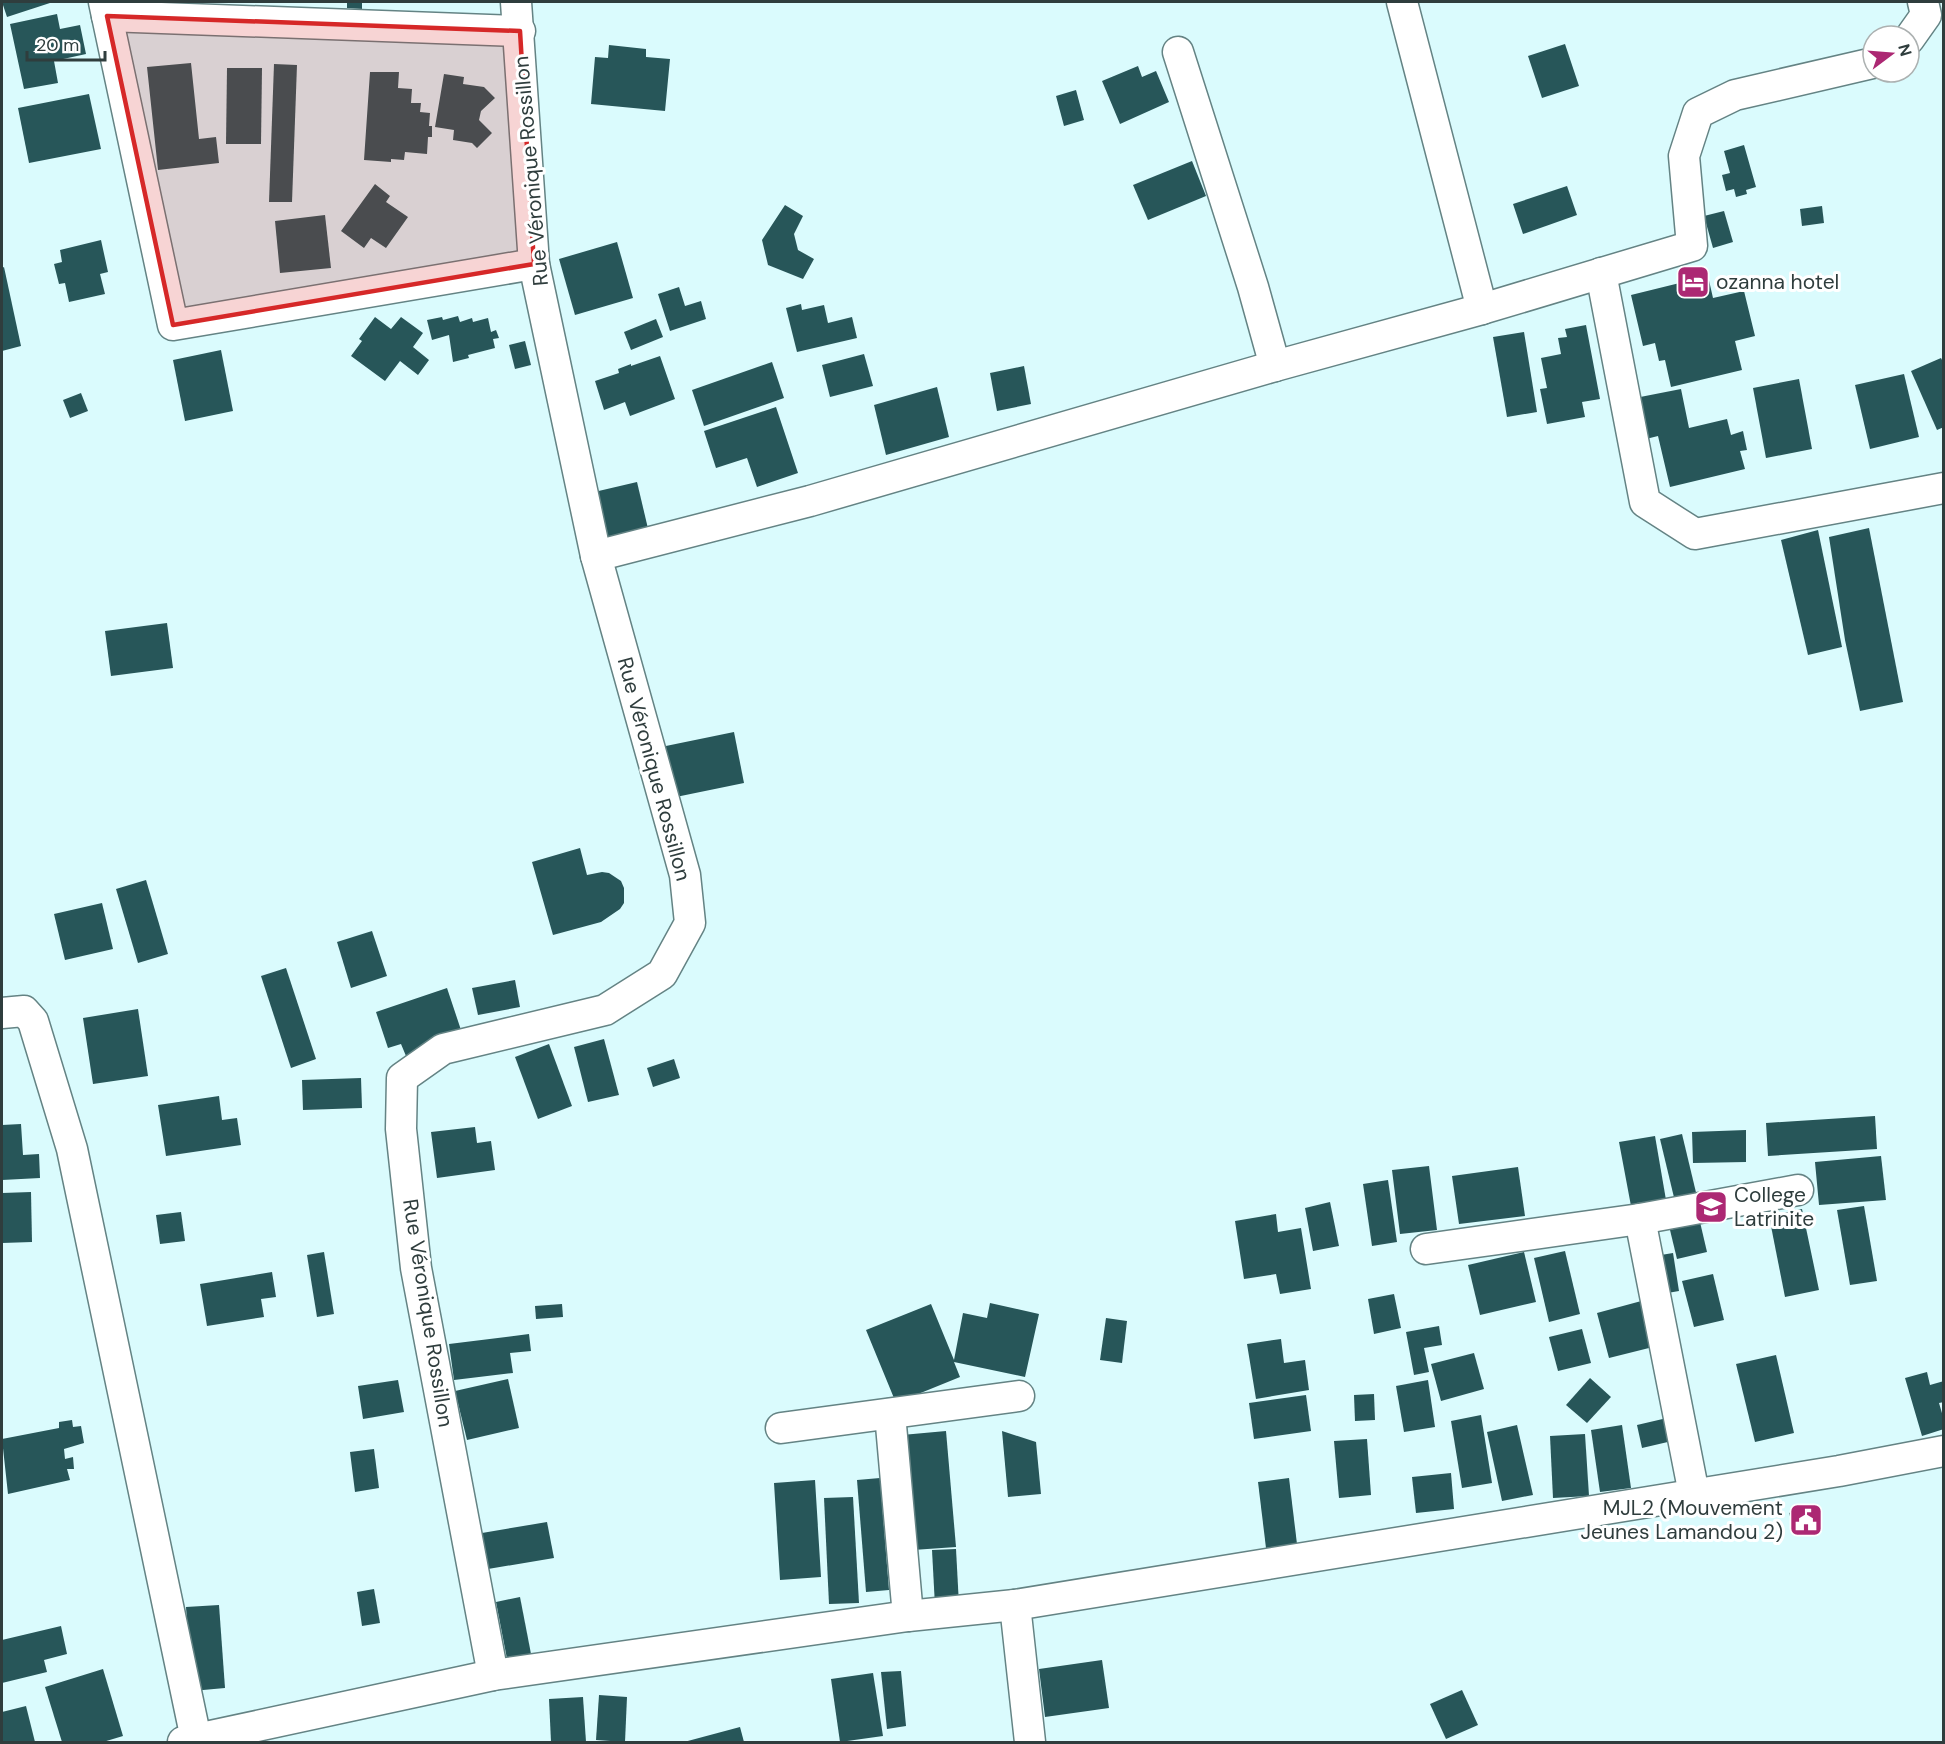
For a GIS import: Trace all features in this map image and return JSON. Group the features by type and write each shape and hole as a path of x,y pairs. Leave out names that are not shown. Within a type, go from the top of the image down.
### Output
{"street":[{"name":"Rue Véronique Rossillon","path":"494,1675 416,1268 400,1129 402,1078 443,1049 605,1010 662,974 690,923 685,875 596,556 534,264 520,31 516,2"},
{"path":"1402,2 1482,309"},
{"path":"1920,24 1926,15 1923,2"},
{"path":"520,31 106,8 173,325 534,264"},
{"path":"1178,52 1253,287 1275,366"},
{"path":"596,556 810,501 1275,366 1482,309 1692,246 1684,156 1698,113 1735,95 1861,66"},
{"path":"1602,273 1645,502 1695,534 1944,488"},
{"path":"2,1013 24,1011 33,1021 72,1149 189,1741 290,1731 494,1675 908,1616 1015,1605 1839,1471 1944,1451"},
{"path":"1426,1249 1640,1219 1798,1190"},
{"path":"1640,1219 1694,1494"},
{"path":"781,1428 1020,1396"},
{"path":"890,1414 908,1616"},
{"path":"1015,1605 1030,1743"}],"highlighted area":[{"path":"107,16 520,31 534,264 173,325"}],"building":[{"path":"2,2 53,2 7,17"},
{"path":"347,2 362,2 362,9 347,8"},
{"path":"57,14 60,29 80,25 86,54 54,61 58,83 24,89 10,24"},
{"path":"1565,44 1579,86 1542,98 1528,56"},
{"path":"609,45 646,49 646,57 670,59 665,111 591,104 595,57 608,58"},
{"path":"191,63 199,139 216,137 219,163 158,170 147,67"},
{"path":"274,64 297,65 292,202 269,202"},
{"path":"1138,66 1142,77 1156,71 1169,102 1120,124 1102,81"},
{"path":"227,68 262,68 261,144 226,144"},
{"path":"370,72 399,72 398,88 412,89 411,103 421,103 420,112 430,113 429,126 432,126 432,137 428,137 427,154 405,152 404,160 391,159 391,162 364,160"},
{"path":"444,74 464,77 463,84 484,87 495,98 481,111 479,120 492,133 477,148 472,143 453,140 454,130 435,127"},
{"path":"1076,90 1084,120 1064,126 1056,96"},
{"path":"89,94 101,149 29,163 18,108"},
{"path":"1744,145 1756,187 1746,190 1747,194 1736,197 1734,189 1726,191 1722,175 1730,173 1724,151"},
{"path":"1192,161 1206,196 1148,220 1133,185"},
{"path":"375,184 390,196 386,202 408,217 386,248 371,238 364,248 341,231"},
{"path":"1567,186 1577,215 1523,234 1513,204"},
{"path":"785,205 803,216 794,234 798,250 814,259 803,279 768,265 762,240"},
{"path":"1822,206 1824,223 1802,226 1800,209"},
{"path":"1724,211 1733,242 1713,248 1704,216"},
{"path":"325,215 331,268 280,273 275,221"},
{"path":"101,240 108,272 100,274 105,294 69,302 65,283 59,284 54,264 62,262 60,250"},
{"path":"617,242 633,298 575,315 559,259"},
{"path":"4,267 21,346 2,351 2,268"},
{"path":"1708,276 1713,298 1744,291 1755,336 1735,341 1742,370 1671,387 1665,360 1659,361 1655,343 1643,346 1631,295"},
{"path":"679,287 685,306 701,301 706,319 670,331 658,294"},
{"path":"801,304 802,310 824,305 828,323 852,317 857,338 797,352 786,308"},
{"path":"458,316 460,322 472,318 473,322 488,318 491,332 496,330 499,338 493,339 495,348 468,355 469,358 453,362 449,335 432,340 427,320 442,317 443,320"},
{"path":"375,317 391,329 401,317 423,333 413,347 429,360 418,375 400,361 385,381 351,356 362,341 359,339"},
{"path":"656,319 663,337 631,350 624,332"},
{"path":"1586,325 1600,399 1582,402 1585,417 1547,424 1540,389 1547,388 1541,358 1561,354 1558,338 1567,337 1565,329"},
{"path":"1524,332 1537,412 1507,417 1493,337"},
{"path":"525,341 531,365 515,369 509,345"},
{"path":"221,350 233,411 185,421 173,360"},
{"path":"864,354 873,386 830,397 822,365"},
{"path":"660,356 675,399 630,416 625,402 604,410 595,381 619,373 618,369 631,364 631,366"},
{"path":"1941,358 1944,364 1944,427 1937,430 1911,371"},
{"path":"772,362 784,398 704,426 692,390"},
{"path":"1024,366 1031,404 997,411 990,373"},
{"path":"1904,374 1919,437 1870,449 1855,385"},
{"path":"1799,379 1812,449 1766,458 1753,388"},
{"path":"937,387 949,437 886,455 874,405"},
{"path":"1681,389 1689,428 1727,419 1731,435 1743,431 1747,450 1740,451 1745,469 1670,487 1658,436 1638,441 1630,399"},
{"path":"81,393 88,411 70,418 63,400"},
{"path":"776,407 798,473 757,487 747,458 716,468 704,431"},
{"path":"637,482 650,537 618,545 601,537 590,493"},
{"path":"1869,528 1903,702 1860,711 1845,640 1829,537"},
{"path":"1818,530 1842,647 1808,655 1781,540"},
{"path":"167,623 173,668 111,676 105,631"},
{"path":"734,732 744,783 671,798 661,747"},
{"path":"580,848 587,875 609,873 621,881 624,888 624,903 620,909 601,922 553,935 532,862"},
{"path":"146,880 168,954 138,963 116,889"},
{"path":"102,903 113,949 65,960 54,914"},
{"path":"372,931 387,976 351,988 337,942"},
{"path":"286,968 316,1059 291,1068 261,976"},
{"path":"515,980 520,1007 478,1015 472,988"},
{"path":"447,988 463,1036 406,1056 401,1044 388,1048 376,1012"},
{"path":"138,1009 148,1076 93,1084 83,1018"},
{"path":"604,1039 619,1095 588,1102 574,1047"},
{"path":"549,1044 572,1106 538,1119 515,1057"},
{"path":"674,1059 680,1078 653,1087 647,1068"},
{"path":"361,1078 362,1108 303,1110 302,1080"},
{"path":"219,1096 222,1120 237,1118 241,1145 166,1156 158,1105"},
{"path":"1875,1116 1877,1149 1768,1156 1766,1123"},
{"path":"21,1124 23,1155 39,1154 40,1178 2,1180 2,1125"},
{"path":"475,1127 477,1143 491,1141 495,1170 437,1178 431,1132"},
{"path":"1746,1130 1746,1162 1693,1163 1692,1132"},
{"path":"1682,1134 1699,1205 1677,1210 1660,1139"},
{"path":"1655,1136 1666,1200 1631,1206 1619,1142"},
{"path":"1881,1156 1886,1200 1819,1205 1815,1162"},
{"path":"1429,1166 1437,1230 1400,1234 1392,1170"},
{"path":"1518,1167 1525,1216 1459,1224 1452,1176"},
{"path":"1388,1180 1397,1242 1372,1246 1363,1184"},
{"path":"31,1192 32,1242 2,1243 2,1193"},
{"path":"1330,1202 1339,1246 1313,1251 1305,1208"},
{"path":"1864,1206 1877,1281 1850,1285 1837,1210"},
{"path":"1802,1209 1819,1290 1785,1297 1769,1216"},
{"path":"181,1212 185,1241 160,1244 156,1215"},
{"path":"1276,1214 1278,1232 1301,1228 1311,1289 1280,1294 1276,1274 1244,1279 1235,1221"},
{"path":"1700,1222 1707,1252 1677,1259 1670,1230"},
{"path":"1565,1251 1580,1314 1549,1322 1534,1258"},
{"path":"324,1252 334,1314 317,1317 307,1255"},
{"path":"1524,1252 1536,1302 1480,1315 1468,1265"},
{"path":"1673,1253 1679,1291 1656,1295 1649,1257"},
{"path":"272,1272 276,1297 261,1299 264,1317 207,1326 200,1284"},
{"path":"1713,1274 1724,1320 1694,1327 1682,1281"},
{"path":"1394,1294 1401,1328 1374,1334 1368,1299"},
{"path":"1645,1300 1657,1346 1609,1358 1597,1313"},
{"path":"990,1303 1039,1314 1025,1377 954,1362 960,1377 896,1403 866,1330 931,1304 954,1360 963,1313 987,1318"},
{"path":"562,1304 563,1317 536,1319 535,1306"},
{"path":"1106,1318 1127,1321 1122,1363 1100,1360"},
{"path":"1439,1326 1442,1345 1424,1348 1429,1372 1414,1375 1406,1332"},
{"path":"1582,1329 1591,1363 1558,1371 1549,1337"},
{"path":"529,1334 531,1351 510,1353 513,1373 454,1380 449,1344"},
{"path":"1281,1339 1284,1363 1305,1360 1309,1390 1256,1399 1247,1344"},
{"path":"1474,1353 1484,1389 1441,1401 1431,1364"},
{"path":"1776,1355 1794,1433 1755,1442 1736,1364"},
{"path":"1927,1372 1930,1385 1944,1381 1944,1402 1939,1403 1944,1429 1922,1436 1905,1378"},
{"path":"1590,1378 1611,1397 1587,1423 1566,1405"},
{"path":"508,1379 519,1428 467,1440 455,1391"},
{"path":"398,1380 404,1412 363,1419 358,1386"},
{"path":"1428,1380 1435,1427 1404,1432 1396,1386"},
{"path":"1374,1394 1375,1420 1355,1421 1354,1395"},
{"path":"1306,1395 1311,1431 1254,1439 1249,1403"},
{"path":"1481,1415 1492,1483 1462,1488 1451,1421"},
{"path":"1667,1418 1672,1441 1642,1448 1637,1425"},
{"path":"72,1420 73,1427 81,1426 84,1443 64,1449 65,1459 73,1457 74,1469 67,1469 70,1480 8,1494 2,1439 59,1428 59,1422"},
{"path":"1517,1425 1533,1495 1502,1501 1487,1432"},
{"path":"1622,1425 1631,1488 1600,1492 1591,1430"},
{"path":"946,1431 956,1547 913,1550 902,1435"},
{"path":"1002,1431 1036,1442 1041,1494 1008,1497"},
{"path":"1585,1434 1589,1496 1553,1498 1550,1436"},
{"path":"1367,1439 1371,1495 1339,1498 1334,1441"},
{"path":"374,1449 379,1488 355,1492 350,1452"},
{"path":"1451,1473 1454,1509 1416,1513 1412,1477"},
{"path":"880,1478 889,1590 866,1592 857,1480"},
{"path":"1289,1478 1297,1544 1266,1548 1258,1482"},
{"path":"815,1480 821,1577 780,1580 774,1483"},
{"path":"853,1497 859,1603 829,1604 824,1498"},
{"path":"1812,1505 1817,1521 1794,1529 1789,1513"},
{"path":"547,1522 554,1558 488,1569 482,1533"},
{"path":"956,1549 959,1605 935,1606 932,1550"},
{"path":"374,1589 380,1623 362,1626 357,1592"},
{"path":"520,1597 532,1659 508,1664 496,1602"},
{"path":"219,1605 225,1688 192,1691 186,1607"},
{"path":"61,1626 67,1654 44,1660 47,1672 2,1683 2,1640"},
{"path":"1102,1660 1109,1708 1045,1717 1039,1669"},
{"path":"103,1669 123,1736 103,1742 62,1742 45,1687"},
{"path":"901,1671 906,1726 887,1729 881,1672"},
{"path":"873,1673 883,1736 840,1742 831,1679"},
{"path":"1462,1690 1478,1725 1446,1739 1430,1704"},
{"path":"599,1695 627,1697 625,1742 596,1740"},
{"path":"583,1697 586,1742 551,1742 549,1699"},
{"path":"26,1706 35,1742 2,1742 2,1712"},
{"path":"740,1727 744,1742 684,1742"}],"place":[{"name":"ozanna hotel","path":"1693,282"},
{"name":"College Latrinite","path":"1711,1207"},
{"name":"MJL2 (Mouvement Jeunes Lamandou 2)","path":"1806,1520"}]}
